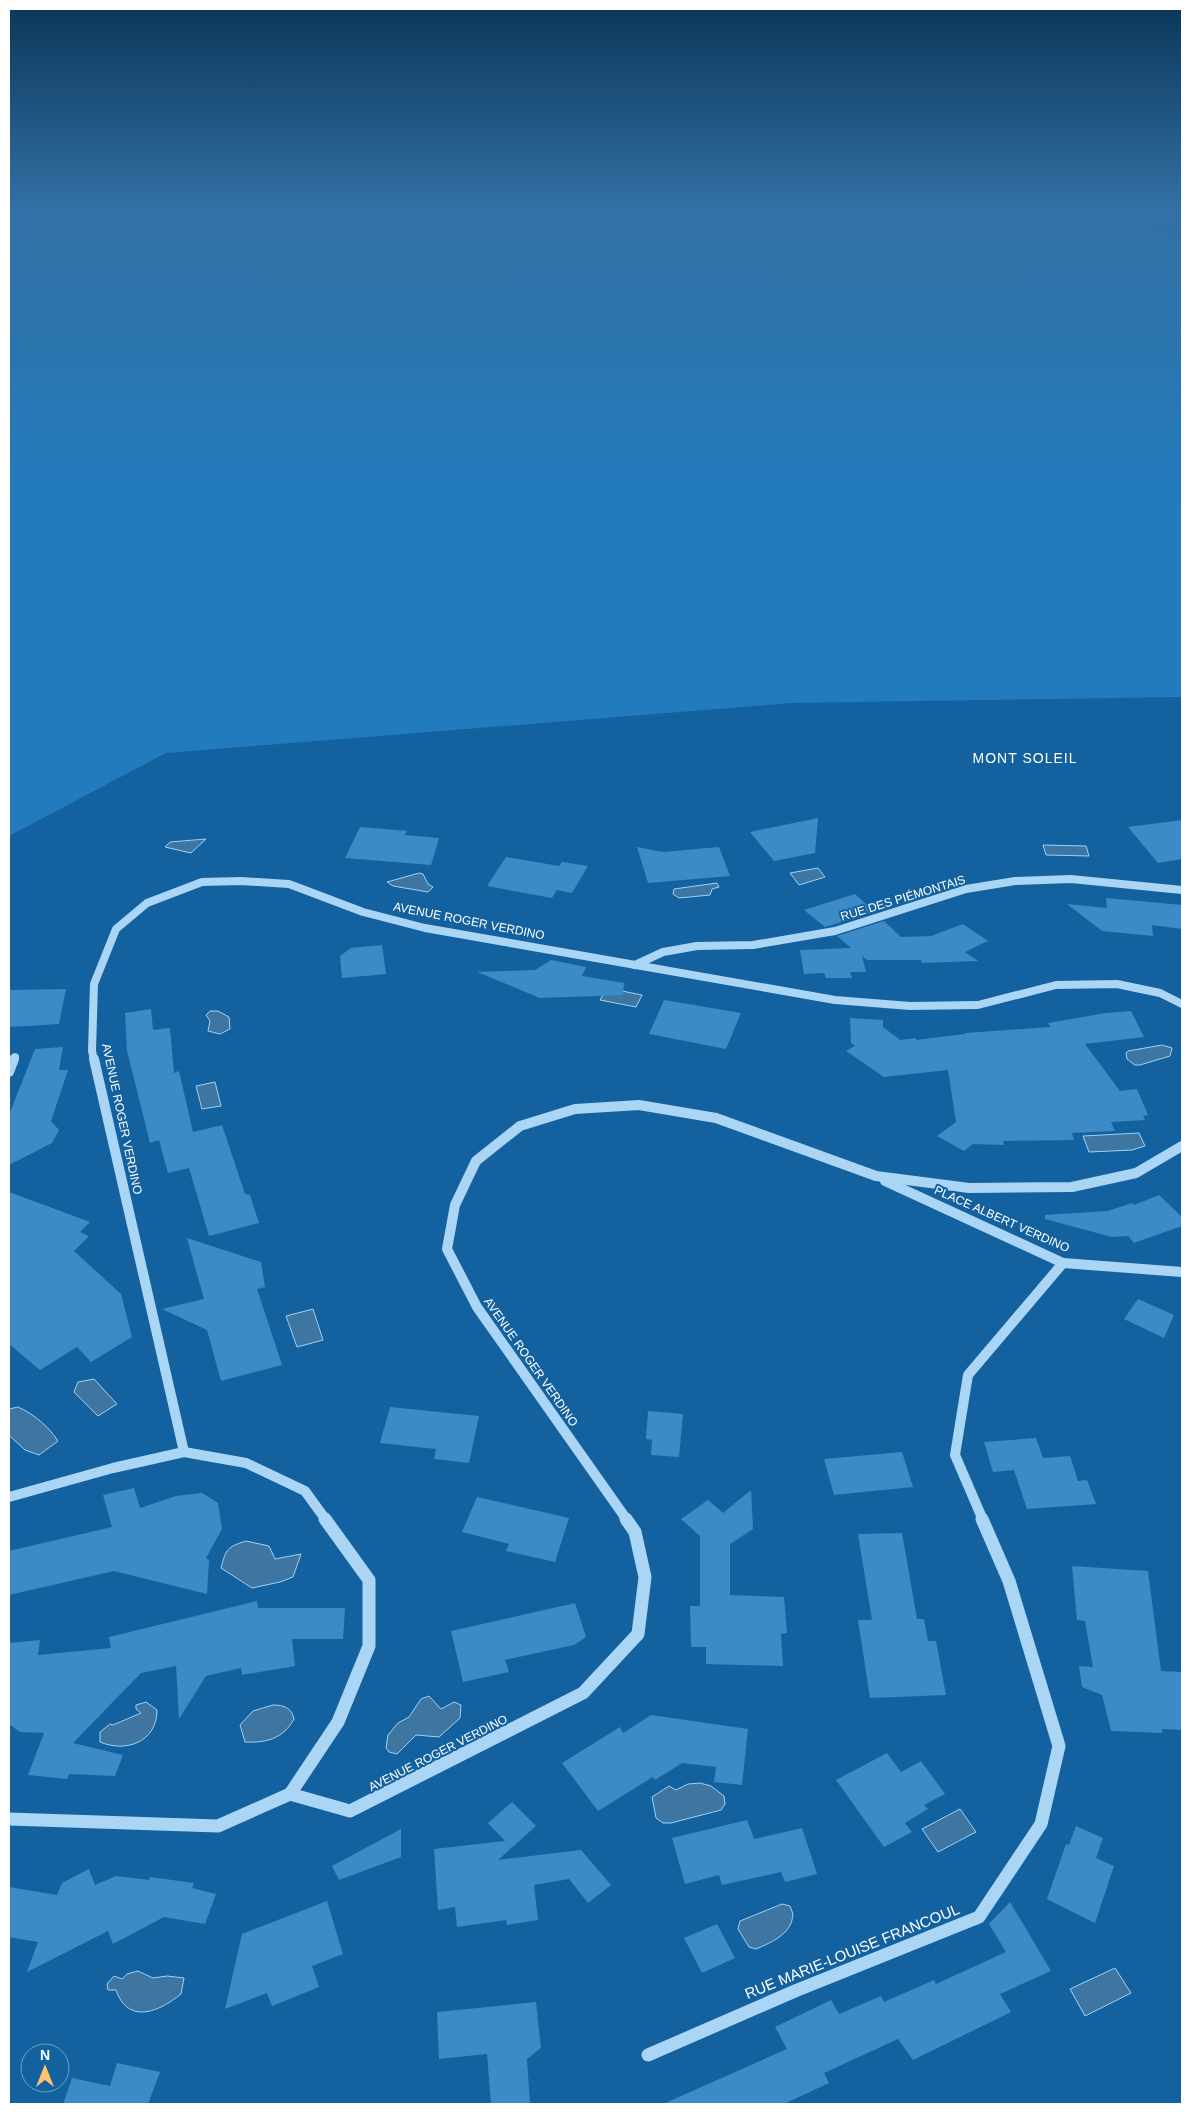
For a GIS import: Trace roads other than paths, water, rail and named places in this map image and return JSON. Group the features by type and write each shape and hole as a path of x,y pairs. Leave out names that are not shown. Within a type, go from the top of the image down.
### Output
{"street":[{"name":"RUE DES PIÉMONTAIS","path":"635,965 663,952 697,946 753,945 835,931 966,889 1015,881 1071,879 1182,890"},
{"name":"AVENUE ROGER VERDINO","path":"184,1452 92,1051 94,984 116,929 147,903 202,882 250,881 289,884 363,912 424,928 835,1000 910,1006 978,1005 1056,985 1116,984 1160,993 1182,1004"},
{"path":"9,1072 16,1056"},
{"name":"AVENUE ROGER VERDINO","path":"290,1794 350,1811 584,1692 638,1634 645,1577 635,1532 476,1307 447,1249 455,1205 476,1161 520,1126 575,1109 639,1105 716,1118 876,1176 969,1188 1072,1187 1136,1173 1182,1146"},
{"name":"PLACE ALBERT VERDINO","path":"876,1176 1063,1262 1182,1272"},
{"name":"RUE MARIE-LOUISE FRANCOUL","path":"648,2056 795,1991 979,1917 1040,1824 1059,1746 1009,1581 955,1456 968,1375 1063,1262"},
{"path":"9,1497 113,1468 184,1452 246,1462 304,1491 369,1580 369,1646 338,1722 290,1794 218,1826 9,1819"}],"district":[{"name":"MONT SOLEIL","path":"1025,758"}]}
